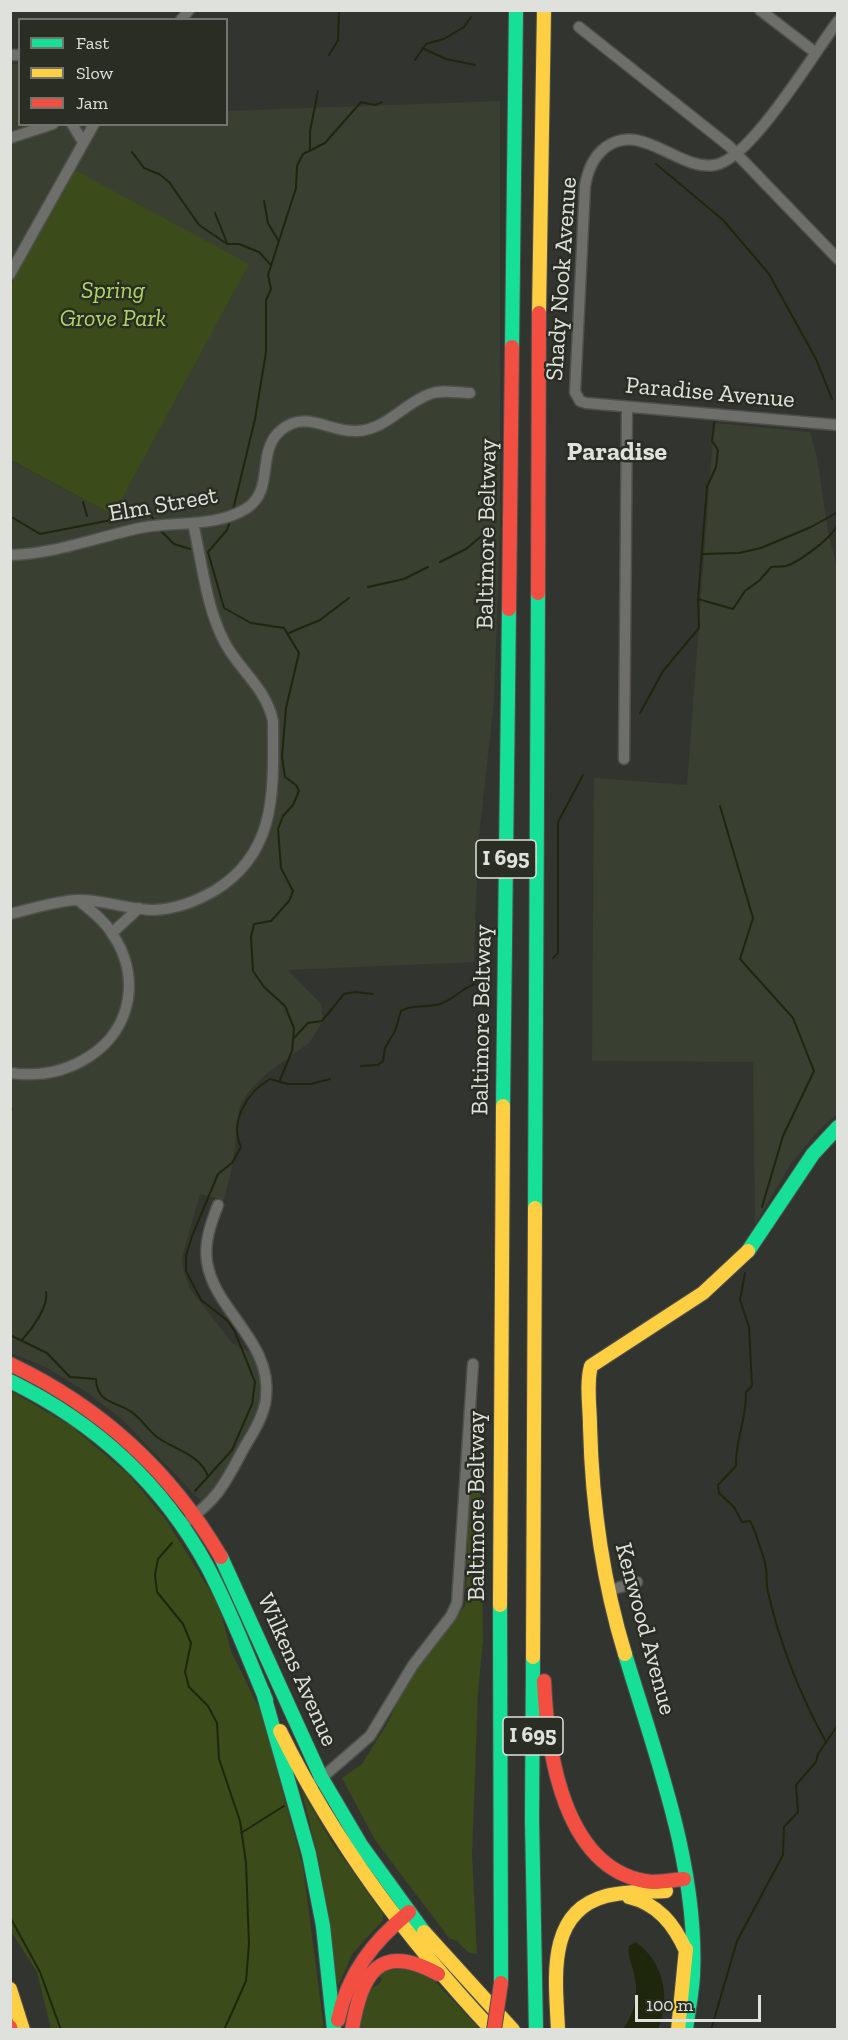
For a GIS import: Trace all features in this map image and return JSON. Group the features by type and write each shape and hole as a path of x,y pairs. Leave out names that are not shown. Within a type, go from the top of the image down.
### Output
{"main road":[{"name":"Baltimore Beltway","path":"502,2030 500,1464 514,10"},
{"name":"Baltimore Beltway","path":"536,2023 532,1820 533,1477 544,10"},
{"path":"542,73 555,10"},
{"name":"Kenwood Avenue","path":"686,2030 692,2003 694,1962 691,1914 667,1794 607,1591 594,1506 589,1373 591,1366 600,1358 689,1303 725,1275 761,1236 799,1170 837,1127"},
{"name":"Wilkens Avenue","path":"10,1364 53,1385 113,1427 158,1470 195,1516 220,1555 295,1726 322,1778 369,1856 413,1917 469,1985 513,2030"},
{"name":"Wilkens Avenue","path":"10,1381 45,1399 102,1439 146,1480 182,1525 219,1590 262,1692 309,1787 356,1865 400,1927 438,1974 493,2030"},
{"path":"533,1477 546,1716 552,1760 563,1801 582,1837 611,1866 650,1882 685,1884"},
{"path":"262,1692 309,1854 323,1926 336,2030"},
{"path":"558,2030 557,1944 571,1915 585,1904 616,1895 685,1884"},
{"name":"Kenwood Avenue","path":"678,2030 686,1951 685,1884"},
{"path":"616,1895 636,1898 663,1913 679,1934 686,1951"},
{"path":"336,2030 341,2002 354,1969 364,1953 413,1917"},
{"path":"350,2030 351,2005 363,1973 400,1927"},
{"path":"350,2030 362,1990 369,1976 379,1964 393,1958 406,1958 426,1965 438,1974"},
{"path":"493,2030 501,1983"},
{"path":"10,1989 23,2030"}],"street":[{"path":"760,10 816,52"},
{"path":"579,27 736,154 837,259"},
{"name":"Shady Nook Avenue","path":"580,401 575,392 584,208 588,172 593,161 608,146 627,140 654,145 704,165 726,161 736,154 784,98 836,28"},
{"path":"10,138 47,126"},
{"path":"73,126 83,142"},
{"path":"10,274 93,126"},
{"name":"Elm Street","path":"10,555 45,551 158,526 193,523 237,513 248,507 260,493 267,448 272,439 288,425 308,420 345,430 358,431 381,424 432,393 470,393"},
{"name":"Paradise Avenue","path":"580,401 837,425"},
{"path":"624,759 627,407"},
{"path":"10,914 78,900 140,908 165,909 185,905 219,888 248,864 265,834 269,818 273,727 270,709 255,681 225,644 210,601 193,523"},
{"path":"10,1072 37,1074 69,1067 99,1050 112,1039 120,1026 130,995 127,966 112,933 102,920 78,900"},
{"path":"112,933 140,908"},
{"path":"182,1525 221,1491 257,1425 266,1398 266,1385 259,1356 218,1288 207,1262 207,1239 218,1204"},
{"path":"309,1787 360,1747 378,1726 413,1665 451,1616 457,1603 474,1364"},
{"path":"607,1591 637,1582"}],"shaded area":[{"path":"10,64 18,64 18,126 228,126 228,111 500,101 500,531 494,702 478,845 474,962 288,970 321,1004 323,1021 309,1043 267,1073 249,1091 239,1108 233,1163 224,1200 200,1194 182,1257 183,1269 190,1289 232,1343 256,1355 263,1391 260,1406 227,1472 209,1497 202,1502 124,1421 88,1393 47,1368 11,1353 10,460 113,515 73,169 11,284"},
{"path":"714,423 810,432 817,457 828,532 838,572 837,1114 817,1132 791,1163 755,1225 753,1062 592,1061 594,778 687,785"},
{"path":"636,1942 646,1950 659,1970 664,2006 658,2029 623,2029 635,2003 636,1988 629,1957 629,1946"}],"green space":[{"name":"Spring Grove Park","path":"73,169 249,264 113,515 11,460 11,284"},
{"path":"11,1391 71,1426 128,1474 167,1521 214,1597 221,1613 231,1651 261,1712 303,1866 324,2029 51,2029 37,1972 11,1931"},
{"path":"480,1427 483,1641 478,1692 472,1854 477,1954 469,1953 457,1941 449,1938 375,1840 342,1778 362,1764 387,1724 416,1664 465,1606 473,1428"},
{"path":"301,1789 331,1841 383,1914 383,1920 352,1954 338,1987 319,1861"},
{"path":"390,1963 425,1971 480,2029 360,2030 366,1990 378,1985 382,1979 375,1973"}],"waterway":[{"path":"329,55 338,40 339,10"},
{"path":"415,60 426,44 444,39 464,27 471,17"},
{"path":"422,48 446,59 475,65"},
{"path":"310,149 310,131 318,91"},
{"path":"233,510 255,419 266,352 266,300 271,289 268,275 296,188 297,166 303,154 325,143 361,102 375,105 382,102"},
{"path":"132,152 144,168 159,174 169,182 199,225 227,244 239,244 259,252 270,264"},
{"path":"656,164 723,220 769,274 816,359 832,399"},
{"path":"264,201 268,223 278,240"},
{"path":"215,213 227,243"},
{"path":"640,713 663,671 699,628 698,599 707,487 716,467 718,450 712,441 715,418"},
{"path":"83,502 87,516"},
{"path":"702,554 739,553 761,548 811,527 838,512"},
{"path":"10,516 40,534 142,514 151,516 155,521"},
{"path":"230,521 227,530 208,552 224,608 251,623 284,628 299,653 286,708 282,757 285,777 296,785 299,791 293,805 283,816 278,829 281,868 293,891 289,901 271,921 254,924 251,937 253,971 264,987 285,1006 294,1028 292,1051 280,1080"},
{"path":"698,599 733,609 745,591 760,580 771,567 792,564 824,541 838,523"},
{"path":"440,562 466,549 491,528"},
{"path":"159,529 174,544 190,549"},
{"path":"368,587 404,579 428,567"},
{"path":"289,633 320,620 349,598"},
{"path":"553,958 558,953 558,822 583,775"},
{"path":"720,806 753,918 740,959 793,1018 814,1071 783,1136 762,1207"},
{"path":"361,1066 378,1065 383,1061 385,1048 395,1031 401,1011 440,1004 475,984"},
{"path":"294,1038 308,1023 322,1021 344,994 355,992 373,994"},
{"path":"195,1491 232,1450 252,1404 255,1382 235,1332 228,1321 201,1300 186,1271 186,1256 192,1236 218,1174 232,1163 241,1147 237,1128 239,1118 242,1108 254,1092 270,1079 288,1084 311,1084 330,1079"},
{"path":"745,1273 740,1300 749,1327 752,1386 746,1392 736,1466 718,1485 719,1493 734,1507 742,1522 750,1521 752,1525 764,1560 768,1592 785,1650 799,1688 826,1742"},
{"path":"22,1340 35,1324 45,1304 46,1292"},
{"path":"10,1335 47,1353 70,1377 96,1379 99,1393 103,1397 134,1414 157,1437 200,1463 208,1477"},
{"path":"172,1543 158,1559 155,1575 157,1592 183,1624 191,1643 185,1672 189,1687 208,1706 217,1723 219,1759 240,1821 246,1863 249,1944 246,1981 224,2030"},
{"path":"711,2030 737,1941 783,1855 784,1827 798,1812 796,1785 816,1762 818,1754 838,1725"},
{"path":"241,1833 284,1806"},
{"path":"10,1917 40,1972 61,2030"}],"traffic: fast":[{"path":"512,347 516,10"},
{"path":"535,1208 538,593"},
{"path":"503,1106 509,609"},
{"path":"748,1251 813,1154 838,1127"},
{"path":"10,1381 41,1397 97,1436 123,1458 169,1508 207,1566 231,1615 266,1700"},
{"path":"221,1557 321,1777 361,1845 424,1932"},
{"path":"500,1605 501,1983"},
{"path":"625,1654 672,1812 689,1893 693,1934 693,1975 686,2030"},
{"path":"533,1657 532,1820 536,2030"},
{"path":"263,1692 309,1854 323,1926 334,2030"}],"traffic: slow":[{"path":"539,313 544,10"},
{"path":"500,1605 503,1106"},
{"path":"533,1657 535,1208"},
{"path":"625,1654 604,1570 596,1513 591,1455 589,1396 591,1366 703,1293 748,1251"},
{"path":"280,1731 324,1812 375,1888 431,1961 492,2030"},
{"path":"558,2030 556,1991 558,1951 563,1933 572,1917 586,1904 613,1894 666,1891"},
{"path":"629,1897 639,1900 664,1916 686,1951"},
{"path":"424,1932 513,2030"},
{"path":"678,2030 686,1949"},
{"path":"10,1989 23,2030"}],"traffic: jam":[{"path":"538,593 539,313"},
{"path":"509,609 512,347"},
{"path":"10,1364 74,1400 130,1444 179,1496 221,1557"},
{"path":"544,1681 556,1773 566,1804 580,1833 598,1856 622,1874 652,1882 684,1879"},
{"path":"338,2020 342,2003 355,1973 373,1947 409,1912"},
{"path":"352,2030 361,1993 376,1969 387,1962 401,1961 418,1965 438,1974"},
{"path":"494,2030 501,1983"}],"district":[{"name":"Paradise","path":"617,453"}]}
